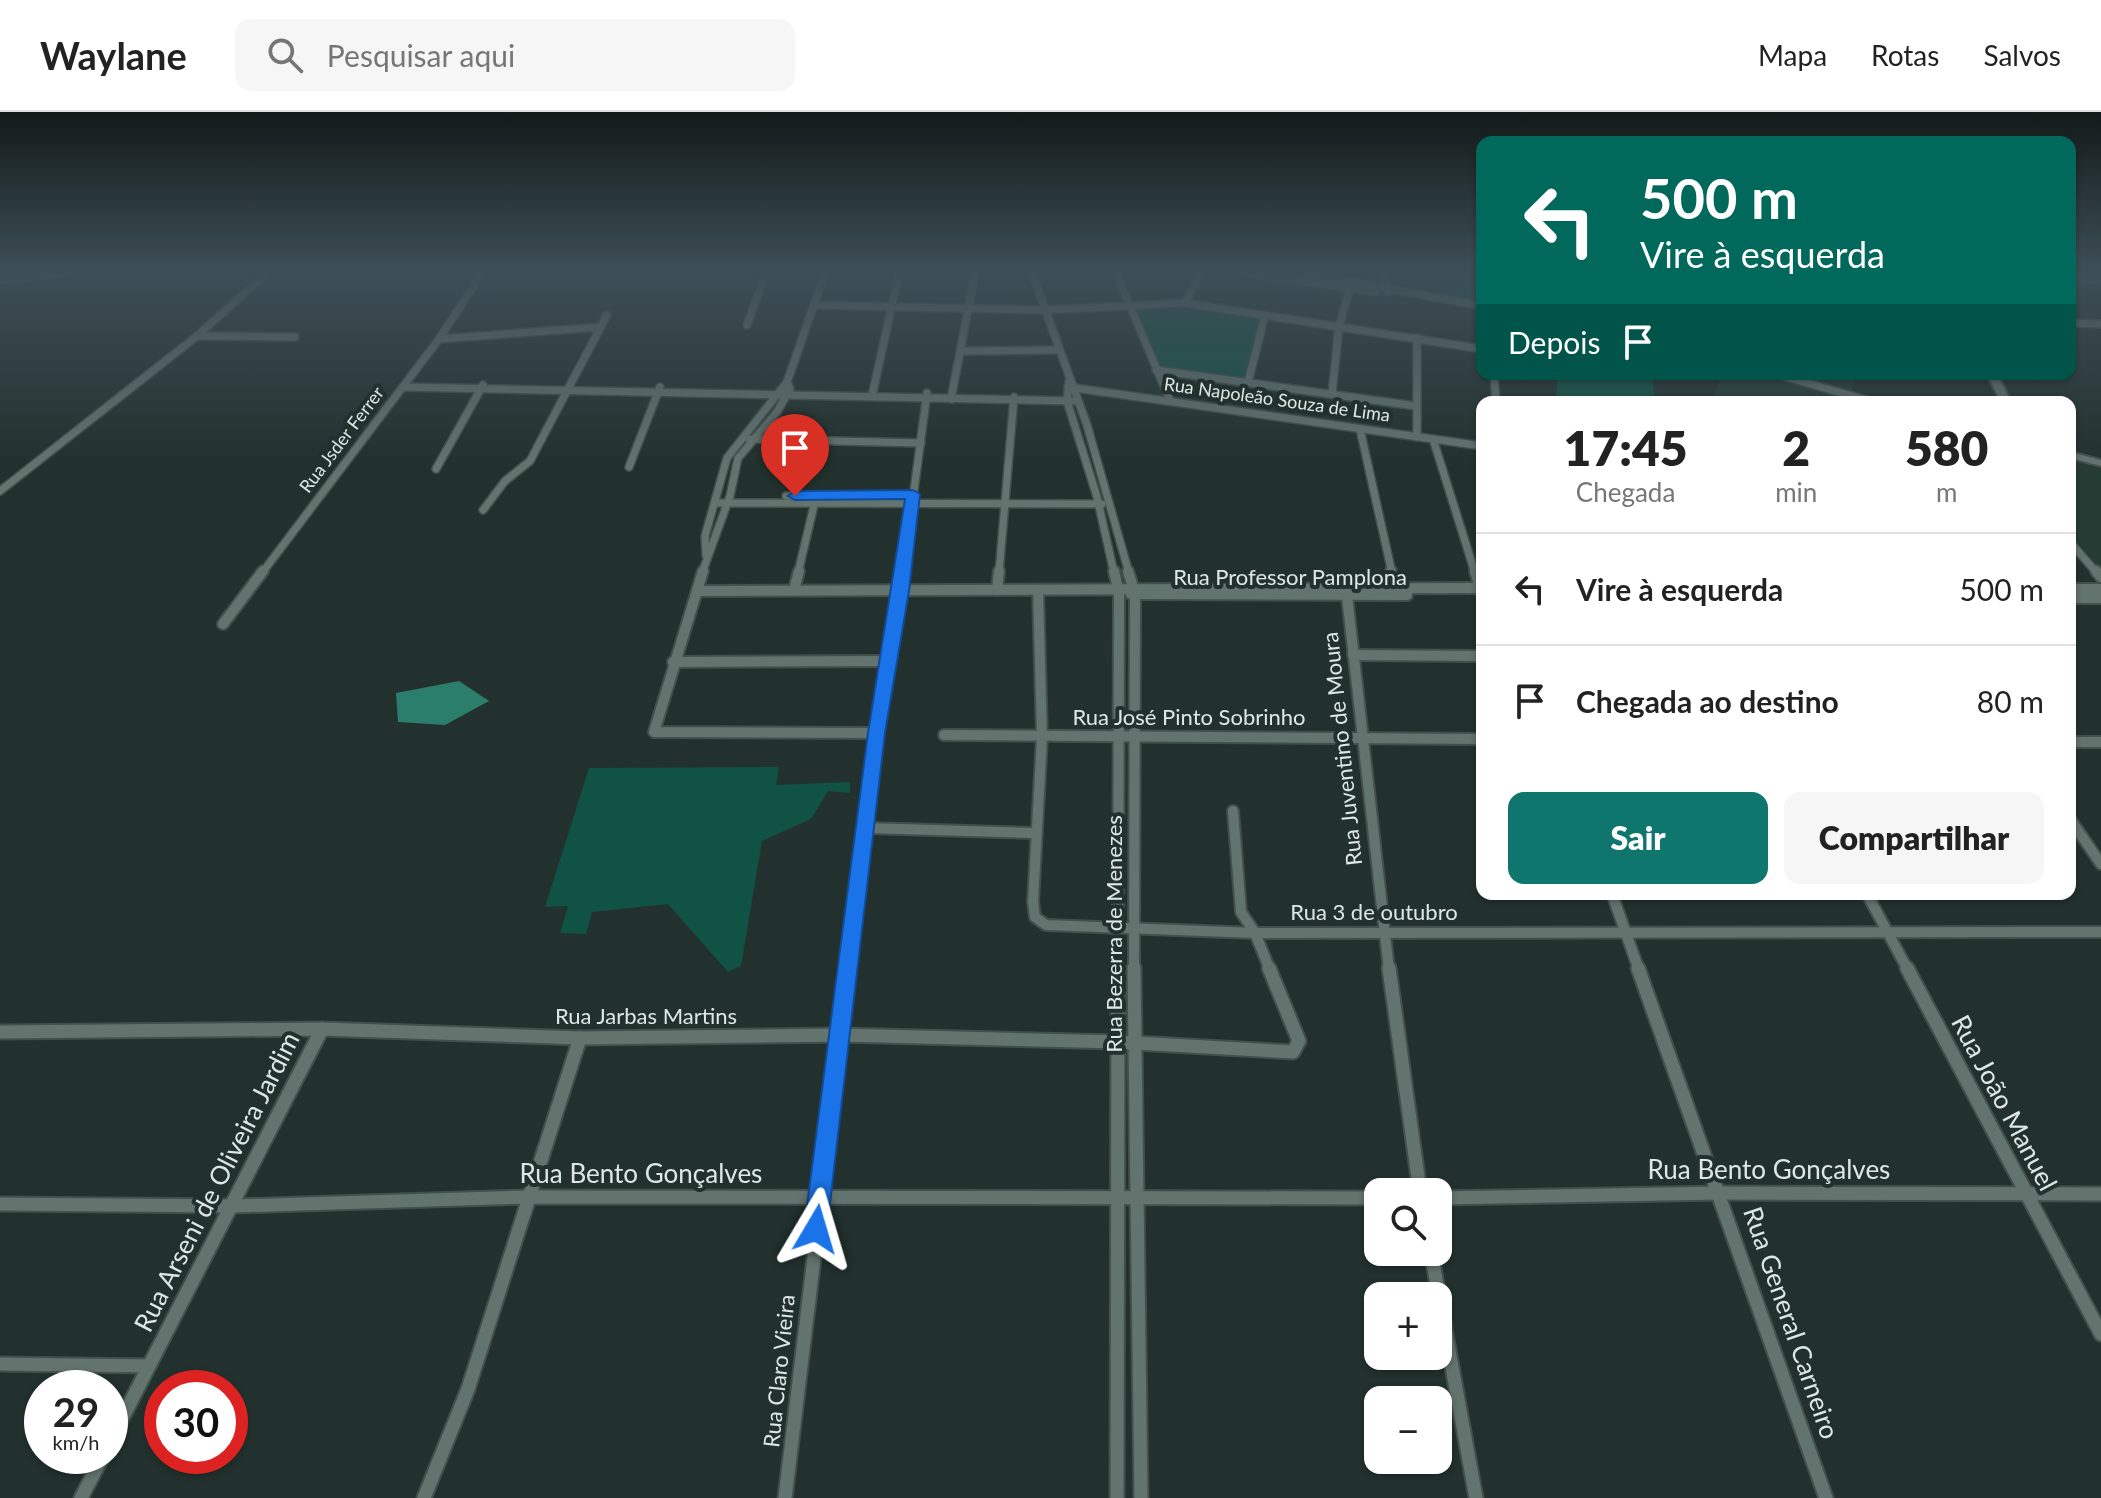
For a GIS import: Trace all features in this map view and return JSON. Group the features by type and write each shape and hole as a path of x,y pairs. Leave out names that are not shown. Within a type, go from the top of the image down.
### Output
{"street":[{"path":"0,491 195,338"},
{"path":"439,339 457,338"},
{"path":"483,510 505,481 530,461 595,338"},
{"path":"802,338 777,412 738,458 728,500 653,727 654,732 662,734 877,733"},
{"path":"873,393 884,338"},
{"path":"952,396 963,338"},
{"name":"Rua Bezerra de Menezes","path":"1054,338 1134,590 1135,1196 1141,1498"},
{"path":"1142,338 1170,400"},
{"path":"1248,382 1259,338"},
{"path":"1332,394 1338,338"},
{"path":"1417,437 1417,338 1476,348"},
{"name":"Rua Jsder Ferrer","path":"223,624 439,339"},
{"path":"961,351 1058,350"},
{"path":"1156,370 1416,406"},
{"path":"1797,380 1852,396"},
{"name":"Rua Napoleão Souza de Lima","path":"405,384 784,389 1014,398 1071,393 1170,400 1476,445"},
{"path":"436,469 482,386"},
{"path":"629,467 659,389"},
{"path":"707,557 705,536 729,454 784,389"},
{"name":"Rua Claro Vieira","path":"785,1498 877,733 901,591 927,396"},
{"path":"997,590 1014,398"},
{"path":"766,411 777,412"},
{"path":"1360,429 1396,591"},
{"path":"743,438 921,443"},
{"path":"1433,439 1476,575"},
{"path":"2076,457 2101,463"},
{"path":"794,590 816,499"},
{"path":"717,500 1103,500"},
{"name":"Rua Bezerra de Menezes","path":"1103,500 1118,590 1119,629 1117,1498"},
{"path":"2076,549 2101,577"},
{"path":"1111,556 1125,556"},
{"path":"2076,589 2101,589"},
{"name":"Rua Professor Pamplona","path":"697,591 1476,591"},
{"path":"867,828 1035,833 1042,737 1038,591"},
{"name":"Rua Juventino de Moura","path":"1346,591 1384,931 1418,1178"},
{"path":"2076,598 2101,598"},
{"path":"1119,629 1135,629"},
{"path":"1353,655 1476,656"},
{"path":"673,662 887,661"},
{"name":"Rua José Pinto Sobrinho","path":"944,735 1476,739"},
{"path":"2076,742 2101,742"},
{"path":"1233,811 1239,902 1245,920 1255,933"},
{"path":"1118,824 1134,825"},
{"path":"2076,828 2101,864"},
{"name":"Rua 3 de outubro","path":"1035,833 1035,917 1046,925 1255,933 2101,932"},
{"name":"Rua General Carneiro","path":"1614,900 1826,1498"},
{"name":"Rua João Manuel","path":"1870,900 2101,1334"},
{"name":"Rua Jarbas Martins","path":"0,1032 322,1029 580,1038 842,1035 1118,1042 1293,1052 1299,1041 1255,933"},
{"name":"Rua Arseni de Oliveira Jardim","path":"128,1407 234,1206 322,1029"},
{"path":"424,1498 468,1389 580,1038"},
{"name":"Rua Bento Gonçalves","path":"1452,1198 1720,1193 2101,1194"},
{"name":"Rua Bento Gonçalves","path":"0,1204 234,1206 528,1197 1364,1198"},
{"path":"1434,1266 1476,1498"},
{"path":"0,1364 149,1366"},
{"path":"81,1498 94,1474"}],"shaded area":[{"path":"1148,338 1254,338 1245,379 1160,366"},
{"path":"1557,380 1653,380 1654,396 1556,396"},
{"path":"1718,380 1779,380 1834,396 1714,396"},
{"path":"1810,380 1856,380 1851,392"},
{"path":"2076,462 2101,468 2101,569 2076,541"},
{"path":"459,681 489,701 445,725 398,722 396,693"},
{"path":"779,767 776,785 850,782 850,793 828,791 811,819 762,841 741,966 728,972 668,904 592,912 586,934 560,933 568,906 545,907 589,768"}],"route":[{"path":"795,496 913,494 901,591 877,733 846,1005 816,1229"}]}
